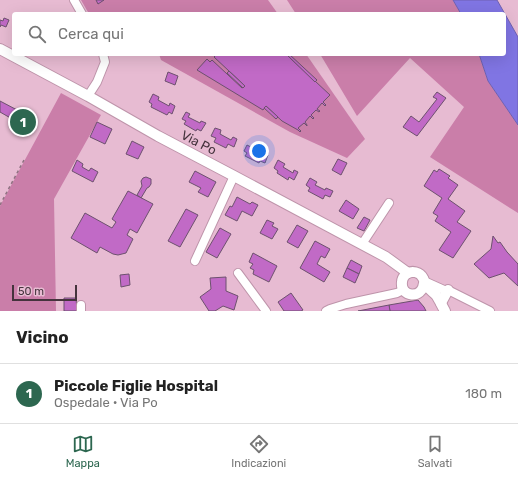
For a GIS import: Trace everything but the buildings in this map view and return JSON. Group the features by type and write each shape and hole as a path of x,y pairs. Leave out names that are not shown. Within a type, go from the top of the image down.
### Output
{"street":[{"path":"74,0 81,12"},
{"name":"Via Po","path":"0,49 12,55"},
{"name":"Via Po","path":"13,56 158,136 386,257 405,276 412,272 418,273 421,275 423,285 441,304 448,290"},
{"path":"88,96 97,82 105,62 104,56"},
{"path":"195,261 234,176"},
{"path":"362,244 389,202"},
{"path":"238,272 266,311"},
{"path":"326,311 330,309 346,308 397,293 403,290 402,286 405,276"},
{"name":"Via Po","path":"403,290 413,295 423,285"},
{"name":"Via Po","path":"423,285 448,290 490,311"}],"path":[{"path":"0,205 24,160"}],"shaded area":[{"path":"81,0 268,0 277,12 88,12"},
{"path":"287,0 453,0 460,12 295,12"},
{"path":"453,0 497,0 504,12 460,12"},
{"path":"506,16 518,37 518,125 488,81 480,56 506,56"},
{"path":"160,56 307,56 365,139 347,158 290,132 161,60"},
{"path":"321,56 480,56 488,81 518,125 518,213 430,157 464,107 410,58 357,116"},
{"path":"61,93 101,115 54,199 56,311 0,311 0,206"}],"place":[{"name":"Piccole Figlie Hospital","path":"23,122"}]}
